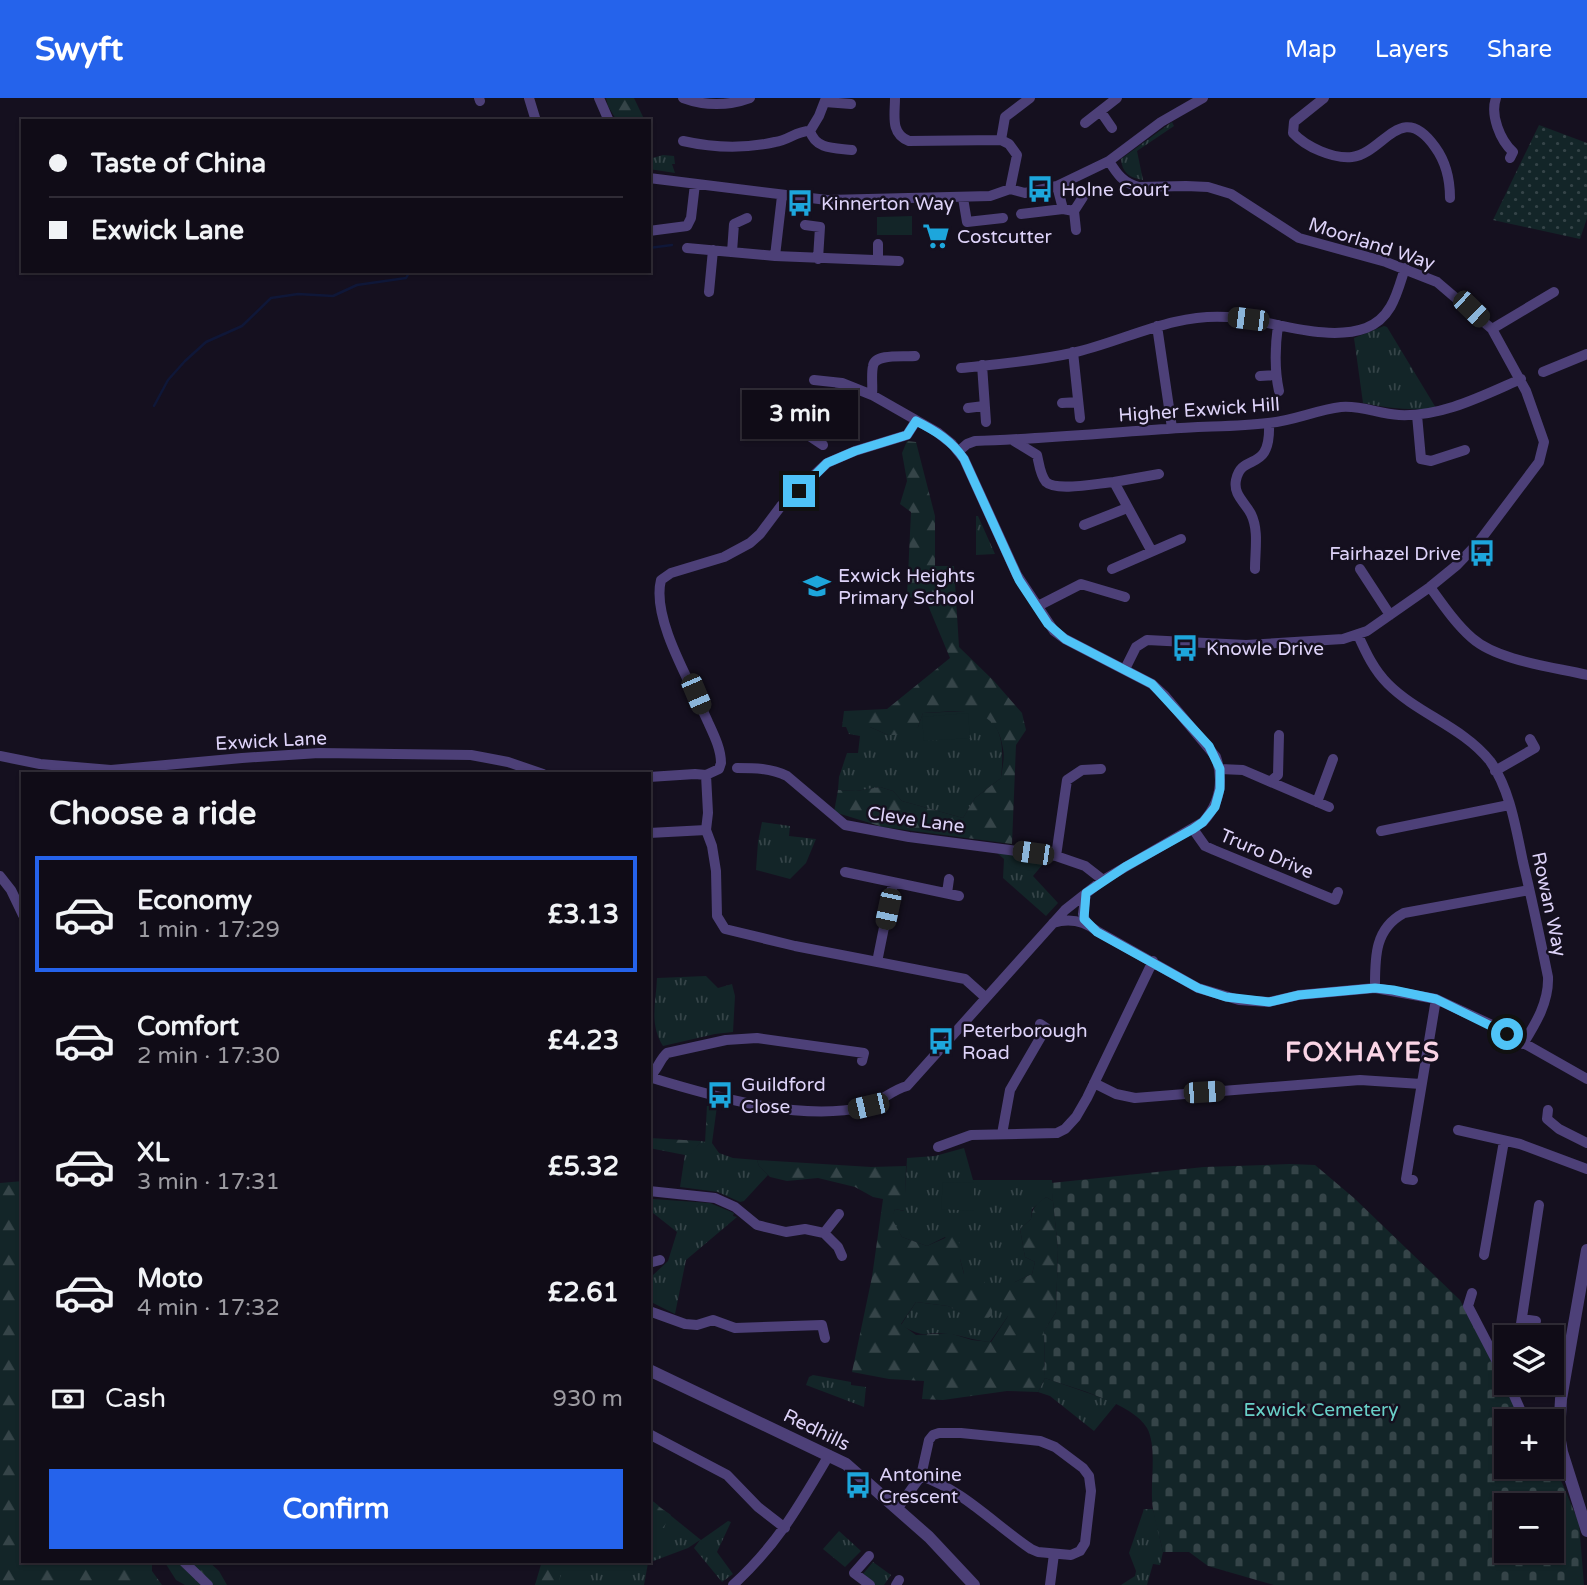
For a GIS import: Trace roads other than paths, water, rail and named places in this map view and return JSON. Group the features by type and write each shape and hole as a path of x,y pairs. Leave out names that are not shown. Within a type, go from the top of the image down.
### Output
{"street":[{"path":"529,98 535,119"},
{"path":"599,98 609,119"},
{"path":"683,98 712,104 732,103 750,98"},
{"path":"895,98 896,133 909,141 1001,140 1009,144 1017,155 1010,189"},
{"path":"1001,140 1006,117 1030,98"},
{"path":"1085,123 1117,98"},
{"path":"651,178 827,200 963,198 990,196 1010,189 1025,193 1057,186 1109,161 1183,102 1203,98"},
{"path":"1324,98 1297,118 1293,134 1300,141 1316,149 1353,160 1398,130 1416,129 1428,136 1438,151 1450,184 1450,198"},
{"path":"1496,98 1493,108 1495,118 1506,145 1515,153"},
{"path":"810,131 825,100 851,104"},
{"path":"1101,112 1112,128"},
{"path":"682,141 746,148 776,142 795,132 810,131"},
{"path":"810,131 821,146 852,150"},
{"name":"Moorland Way","path":"1109,161 1119,176 1131,185 1208,187 1231,194 1299,238 1405,268 1437,282 1492,329 1521,379"},
{"path":"651,231 687,226 691,218 695,184"},
{"path":"1450,184 1462,184"},
{"path":"1057,186 1076,230"},
{"path":"775,256 782,196"},
{"path":"1021,214 1068,210 1083,197"},
{"path":"963,198 967,222"},
{"path":"732,252 734,224 747,218"},
{"path":"954,223 1003,218"},
{"path":"805,225 820,226 818,258"},
{"path":"878,244 878,260"},
{"path":"687,248 775,256 899,261"},
{"path":"709,292 713,250"},
{"path":"961,368 1073,352 1190,317 1229,317 1333,332 1367,327 1389,311 1405,268"},
{"path":"1492,329 1539,294 1555,292"},
{"path":"1278,325 1275,375 1279,391"},
{"path":"1157,326 1172,428"},
{"path":"1073,352 1080,418"},
{"path":"1543,372 1587,354"},
{"path":"872,395 875,360 915,356"},
{"path":"982,365 986,422"},
{"path":"1260,376 1275,375"},
{"path":"1125,669 1136,647 1147,640 1246,645 1343,639 1358,635 1430,587 1478,543 1543,453 1542,435 1521,379"},
{"name":"Higher Exwick Hill","path":"959,452 975,441 1269,424 1315,411 1351,406 1395,415 1434,413 1521,379"},
{"path":"651,1078 713,1095 772,1106 832,1111 868,1106 907,1086 1065,909 1103,880 1203,822 1215,807 1220,789 1220,769 1209,746 1165,696 1152,684 1060,636 1048,624 1017,575 959,452 937,432 872,395 842,383 814,380"},
{"path":"811,438 833,411 842,383"},
{"path":"1062,403 1078,402"},
{"path":"968,408 984,406"},
{"path":"1417,415 1421,459 1431,461 1465,450"},
{"path":"651,777 706,775 719,769 721,757 663,620 658,597 661,580 671,573 724,557 750,543 781,506 827,463 907,435 916,421"},
{"path":"782,423 823,445"},
{"path":"1255,569 1255,527 1251,514 1238,497 1235,484 1241,469 1265,454 1269,442 1269,424"},
{"path":"1013,440 1037,454 1042,477 1048,484 1057,487 1114,482 1159,474"},
{"path":"1114,482 1151,550"},
{"path":"1084,525 1127,508"},
{"path":"1112,569 1181,539"},
{"path":"1360,569 1390,615"},
{"path":"1038,606 1081,584 1125,597"},
{"path":"1430,587 1473,639 1492,651 1587,675"},
{"name":"Rowan Way","path":"1358,635 1372,666 1389,685 1478,749 1495,771 1509,805 1530,890 1548,986 1543,1009 1523,1044"},
{"path":"1271,782 1278,775 1281,739"},
{"path":"1495,771 1535,748"},
{"name":"Exwick Lane","path":"0,756 40,764 111,770 318,753 471,755 508,762 537,772"},
{"path":"1317,802 1333,759"},
{"name":"Cleve Lane","path":"737,768 757,768 787,776 838,820 856,828 1056,856 1085,866 1103,880"},
{"path":"1056,856 1067,780 1082,770 1101,769"},
{"path":"1220,769 1243,769 1329,807"},
{"path":"706,775 706,830 716,871 717,916 725,929 965,979 985,998"},
{"path":"1381,831 1395,822 1509,805"},
{"name":"Truro Drive","path":"1193,829 1205,846 1336,896 1332,913"},
{"path":"651,833 706,830"},
{"path":"845,872 859,870 894,883 959,896"},
{"path":"0,876 21,911"},
{"path":"947,893 950,879"},
{"path":"877,962 894,883"},
{"path":"1375,988 1377,945 1383,931 1397,917 1404,913 1530,890"},
{"path":"1086,893 1083,914 1086,923"},
{"path":"1052,923 1066,920 1086,923 1097,932 1210,993 1254,1002 1375,988 1436,999 1490,1024 1587,1079"},
{"path":"938,1147 971,1135 1044,1135 1061,1131 1076,1117 1153,961"},
{"path":"1406,1179 1436,999"},
{"path":"1002,1134 1010,1090 1043,1026 1057,1034"},
{"path":"651,1075 658,1070 667,1053 737,1039 773,1039 865,1054"},
{"path":"1094,1083 1116,1094 1135,1098 1360,1080 1421,1083"},
{"path":"1548,1110 1547,1119 1559,1129 1587,1143"},
{"path":"1458,1130 1528,1147 1587,1169"},
{"path":"1484,1255 1504,1141"},
{"path":"651,1191 715,1198 745,1214 757,1224 786,1232 806,1224 824,1233 838,1247 842,1256"},
{"path":"745,1214 752,1203"},
{"path":"1521,1325 1535,1209"},
{"path":"824,1233 839,1214"},
{"path":"1560,1409 1581,1311 1587,1250"},
{"path":"1472,1293 1468,1306 1494,1357"},
{"path":"713,1309 713,1320"},
{"path":"651,1312 685,1324 696,1325 713,1320 735,1328 826,1322 825,1338"},
{"path":"1522,1320 1536,1321"},
{"name":"Redhills","path":"651,1371 846,1464 929,1537 974,1585"},
{"path":"897,1509 921,1476 929,1440 933,1435 939,1433 1040,1441 1055,1447 1087,1472 1091,1491 1084,1546 1075,1554 1038,1552 935,1480 921,1476"},
{"path":"651,1435 727,1475 758,1507 785,1528"},
{"path":"733,1585 757,1563 785,1528 829,1455"},
{"path":"1564,1458 1587,1531"},
{"path":"1050,1585 1054,1554"},
{"path":"869,1556 855,1573 870,1585"},
{"path":"185,1563 208,1585"}],"waterway":[{"path":"651,248 672,245"},
{"path":"154,406 168,380 185,361 206,342 242,326 271,298 298,294 333,296 357,285 406,278 409,273"}],"place":[{"name":"Holne Court","path":"1040,189"},
{"name":"Kinnerton Way","path":"800,203"},
{"name":"Costcutter","path":"936,236"},
{"name":"Fairhazel Drive","path":"1482,553"},
{"name":"Exwick Heights Primary School","path":"817,586"},
{"name":"Knowle Drive","path":"1185,648"},
{"name":"Peterborough Road","path":"941,1041"},
{"name":"Guildford Close","path":"720,1095"},
{"name":"Antonine Crescent","path":"858,1485"}],"district":[{"name":"FOXHAYES","path":"1363,1052"}],"park label":[{"name":"Exwick Cemetery","path":"1321,1409"}]}
